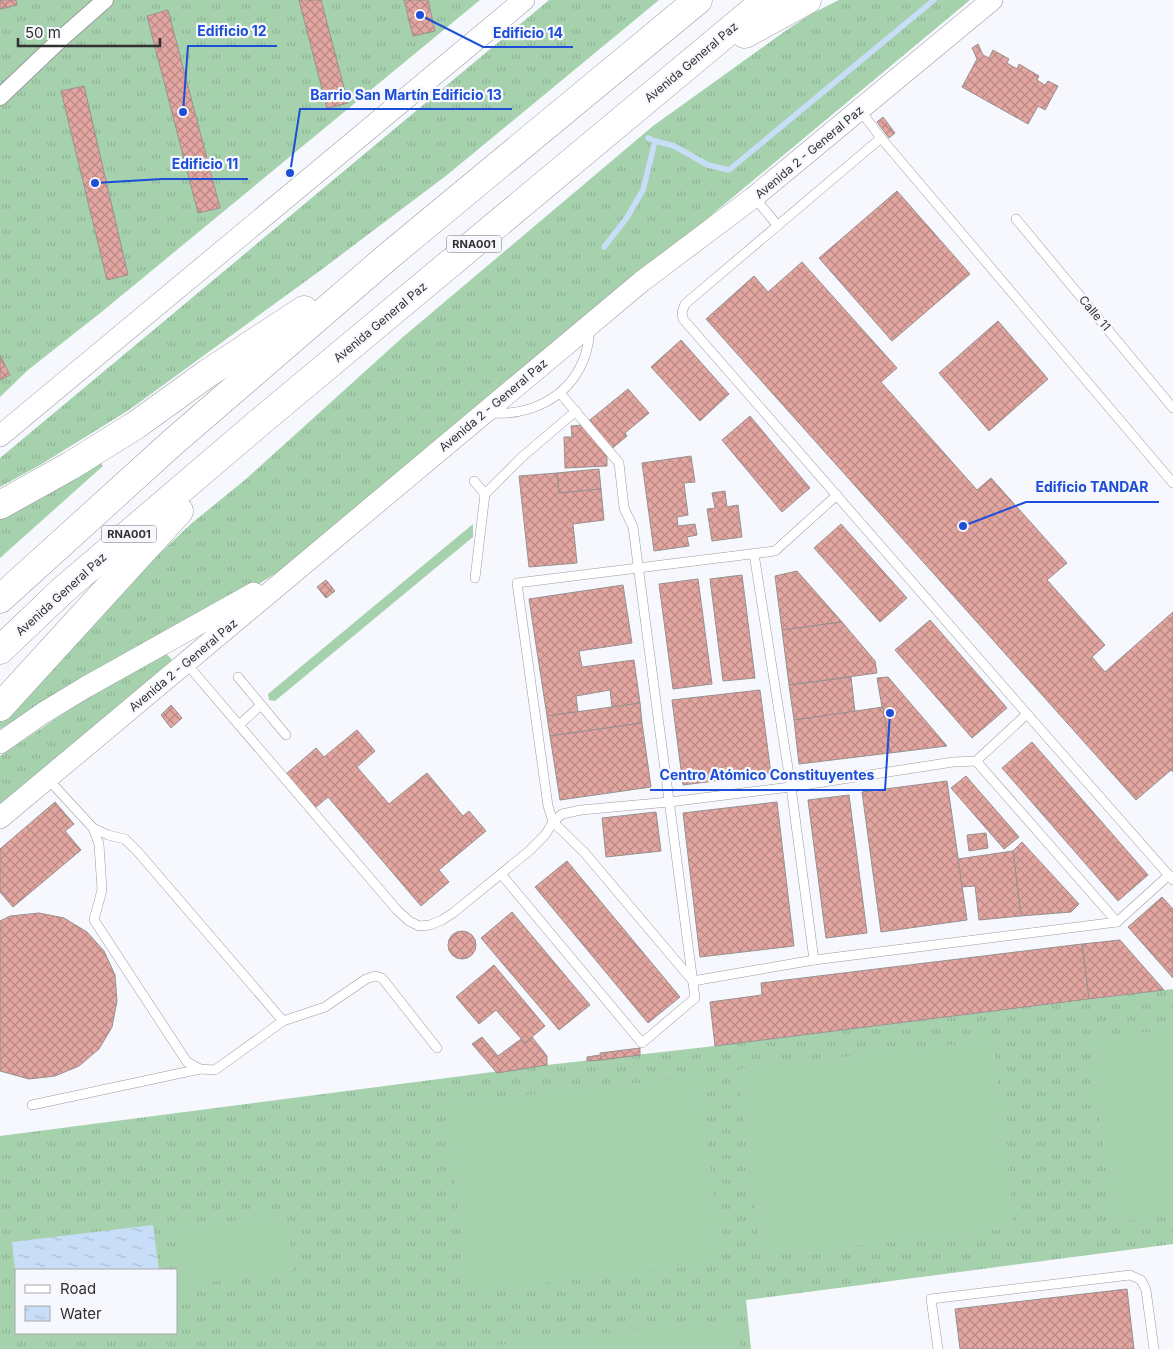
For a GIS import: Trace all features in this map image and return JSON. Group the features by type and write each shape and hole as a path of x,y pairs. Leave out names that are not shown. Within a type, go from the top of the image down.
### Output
{"highway":[{"name":"RNA001","path":"0,599 172,443 391,254 698,0"},
{"name":"Avenida General Paz","path":"0,650 63,590 261,421 766,0"},
{"path":"686,66 806,0"},
{"path":"0,505 70,466 136,425 208,373 391,254"},
{"path":"0,707 261,421"}],"street":[{"path":"0,97 104,0"},
{"path":"0,436 524,0"},
{"name":"Avenida 2 - General Paz","path":"0,818 641,282 754,197 992,0"},
{"path":"0,743 43,713 86,687 302,566"}],"lane":[{"path":"860,110 881,138 1173,484"},
{"path":"693,981 814,960 1117,922 1171,877 682,318 685,304 881,138"},
{"path":"754,197 778,226"},
{"name":"Calle 11","path":"1016,218 1173,408"},
{"path":"485,412 505,414 525,411 544,404 560,393 573,378 583,362 589,343 591,324"},
{"path":"501,874 642,1043 695,998 640,568 633,527 624,508 619,462 560,393"},
{"path":"476,578 485,494 522,457 576,411"},
{"path":"474,482 485,494"},
{"path":"693,981 584,852 553,822 548,806 516,583 775,551 837,495"},
{"path":"754,554 791,787 814,960"},
{"path":"186,663 397,910 408,921 419,926 430,925 453,913 529,850 545,835 553,822 562,814 581,810 669,802 791,787 953,762 976,761 1027,714"},
{"path":"238,677 286,735"},
{"path":"239,725 261,706"},
{"path":"976,761 1117,922"},
{"path":"47,778 93,828 99,844 102,890 94,920 187,1062 200,1069"},
{"path":"93,828 108,835 125,839 138,852 283,1021"},
{"path":"32,1105 200,1069 215,1070 283,1021 326,1007 366,979 375,976 382,978 437,1048"},
{"path":"938,1349 931,1299 1130,1275 1141,1280 1146,1290 1154,1349"}],"green space":[{"path":"16,0 404,0 413,36 435,30 428,0 480,0 104,310 28,370 0,397 0,380 10,375 0,356 0,9 17,5","holes":["168,10 220,208 198,213 147,16","83,86 128,275 107,280 61,91"]},
{"path":"549,0 659,0 447,175 321,270 129,410 40,465 0,487 0,458"},
{"path":"839,0 970,0 294,562 249,590 0,729 0,721 146,566 192,523 246,479 403,337 653,126 788,29 813,13"},
{"path":"100,461 103,466 0,558 0,518"},
{"path":"473,524 473,537 275,701 269,700 268,694"},
{"path":"165,652 172,660 0,807 0,756 94,693"},
{"path":"1173,989 1173,1244 746,1300 751,1349 0,1349 0,1136 547,1065"},
{"path":"1173,1029 1173,1215 1113,1223 1090,1039"},
{"path":"993,1040 1015,1228 760,1257 738,1069"},
{"path":"700,1076 722,1263 467,1292 445,1104"},
{"path":"286,1213 294,1271 181,1286 174,1229"},
{"path":"737,1319 740,1349 498,1349 497,1345"}],"water":[{"path":"153,1225 159,1269 15,1269 12,1242"}],"building":[{"path":"0,0 16,0 17,5 0,9"},
{"path":"299,0 321,0 348,103 327,108"},
{"path":"404,0 428,0 435,31 413,36"},
{"path":"168,10 220,208 198,213 147,16"},
{"path":"978,44 983,55 989,58 993,50 1009,59 1007,63 1017,69 1019,64 1039,76 1037,80 1045,85 1048,81 1058,86 1045,110 1038,106 1028,124 962,87 977,59 972,48"},
{"path":"84,86 128,275 107,280 61,91"},
{"path":"883,117 895,133 889,138 877,122"},
{"path":"897,191 970,274 892,341 819,258"},
{"path":"802,262 897,368 881,382 977,490 991,478 1067,563 1047,580 1105,645 1092,657 1105,672 1173,612 1173,772 1171,770 1136,800 706,319 754,276 768,292"},
{"path":"998,321 1048,379 989,431 939,373"},
{"path":"681,340 729,394 700,421 651,367"},
{"path":"0,355 10,375 0,380"},
{"path":"628,389 649,413 625,433 627,436 603,456 580,428"},
{"path":"750,416 810,488 782,512 722,440"},
{"path":"583,425 607,453 607,466 565,468 564,437 572,437 571,426"},
{"path":"691,456 695,482 684,483 688,515 677,517 678,526 695,524 697,535 687,537 689,546 654,551 642,463"},
{"path":"599,469 601,489 559,493 557,473"},
{"path":"557,473 559,493 601,489 604,520 573,524 577,563 529,567 519,476"},
{"path":"725,491 727,507 738,505 742,537 712,541 707,509 715,508 712,493"},
{"path":"841,524 907,598 880,622 814,548"},
{"path":"797,571 842,622 782,630 775,576"},
{"path":"742,575 755,678 723,681 710,579"},
{"path":"698,579 712,684 673,689 659,584"},
{"path":"326,580 335,591 326,598 317,587"},
{"path":"623,585 632,643 579,651 582,667 634,660 640,703 612,707 610,690 576,696 578,712 547,716 529,599"},
{"path":"930,620 1007,708 972,738 895,650"},
{"path":"842,622 875,661 877,673 789,685 782,630"},
{"path":"851,677 855,712 794,720 789,685"},
{"path":"888,677 947,746 890,753 877,678"},
{"path":"760,690 771,774 683,785 672,700"},
{"path":"640,703 642,723 550,736 547,716"},
{"path":"171,705 182,718 171,728 161,715"},
{"path":"883,707 890,753 799,764 794,720"},
{"path":"642,723 651,787 560,800 550,736"},
{"path":"357,730 375,751 357,767 389,804 427,773 463,816 469,811 486,831 439,870 449,882 421,906 328,797 315,808 286,774 316,748 324,757"},
{"path":"1032,742 1148,875 1118,901 1002,768"},
{"path":"966,776 1019,837 1004,849 951,788"},
{"path":"947,781 967,920 881,932 862,792"},
{"path":"849,795 867,933 826,938 808,800"},
{"path":"55,802 74,824 65,831 81,850 13,907 0,892 0,849"},
{"path":"777,802 794,946 700,957 683,813"},
{"path":"656,812 661,851 606,857 602,818"},
{"path":"986,833 988,848 969,851 967,835"},
{"path":"1022,842 1079,904 1071,912 1021,916 1013,851"},
{"path":"1013,851 1021,916 979,920 975,886 962,887 958,859"},
{"path":"567,861 680,997 648,1023 535,887"},
{"path":"1162,897 1173,909 1173,978 1128,927"},
{"path":"512,912 590,1005 559,1030 481,938"},
{"path":"39,913 64,918 87,932 104,951 115,975 117,1001 112,1027 99,1049 79,1066 55,1076 29,1079 0,1071 0,921 10,916"},
{"path":"462,931 472,935 476,945 472,955 462,959 452,955 448,945 452,935"},
{"path":"1120,940 1164,990 1089,999 1082,944"},
{"path":"1082,944 1089,999 715,1046 710,1002 762,995 761,983"},
{"path":"494,965 545,1026 525,1043 496,1010 479,1024 456,997"},
{"path":"482,1037 498,1056 521,1039 525,1043 532,1037 547,1056 547,1065 497,1073 472,1044"},
{"path":"640,1048 640,1055 601,1060 600,1053"},
{"path":"600,1055 601,1060 587,1061 587,1057"},
{"path":"1127,1289 1134,1349 960,1349 955,1309"}],"waterway":[{"path":"648,138 674,146 708,165 729,170 934,0"},
{"path":"604,247 626,219 643,190 655,141"}],"place":[{"name":"Edificio 14","path":"420,15"},
{"name":"Edificio 12","path":"183,112"},
{"name":"Barrio San Martín Edificio 13","path":"290,173"},
{"name":"Edificio 11","path":"95,183"},
{"name":"Edificio TANDAR","path":"963,526"},
{"name":"Centro Atómico Constituyentes","path":"890,713"}]}
